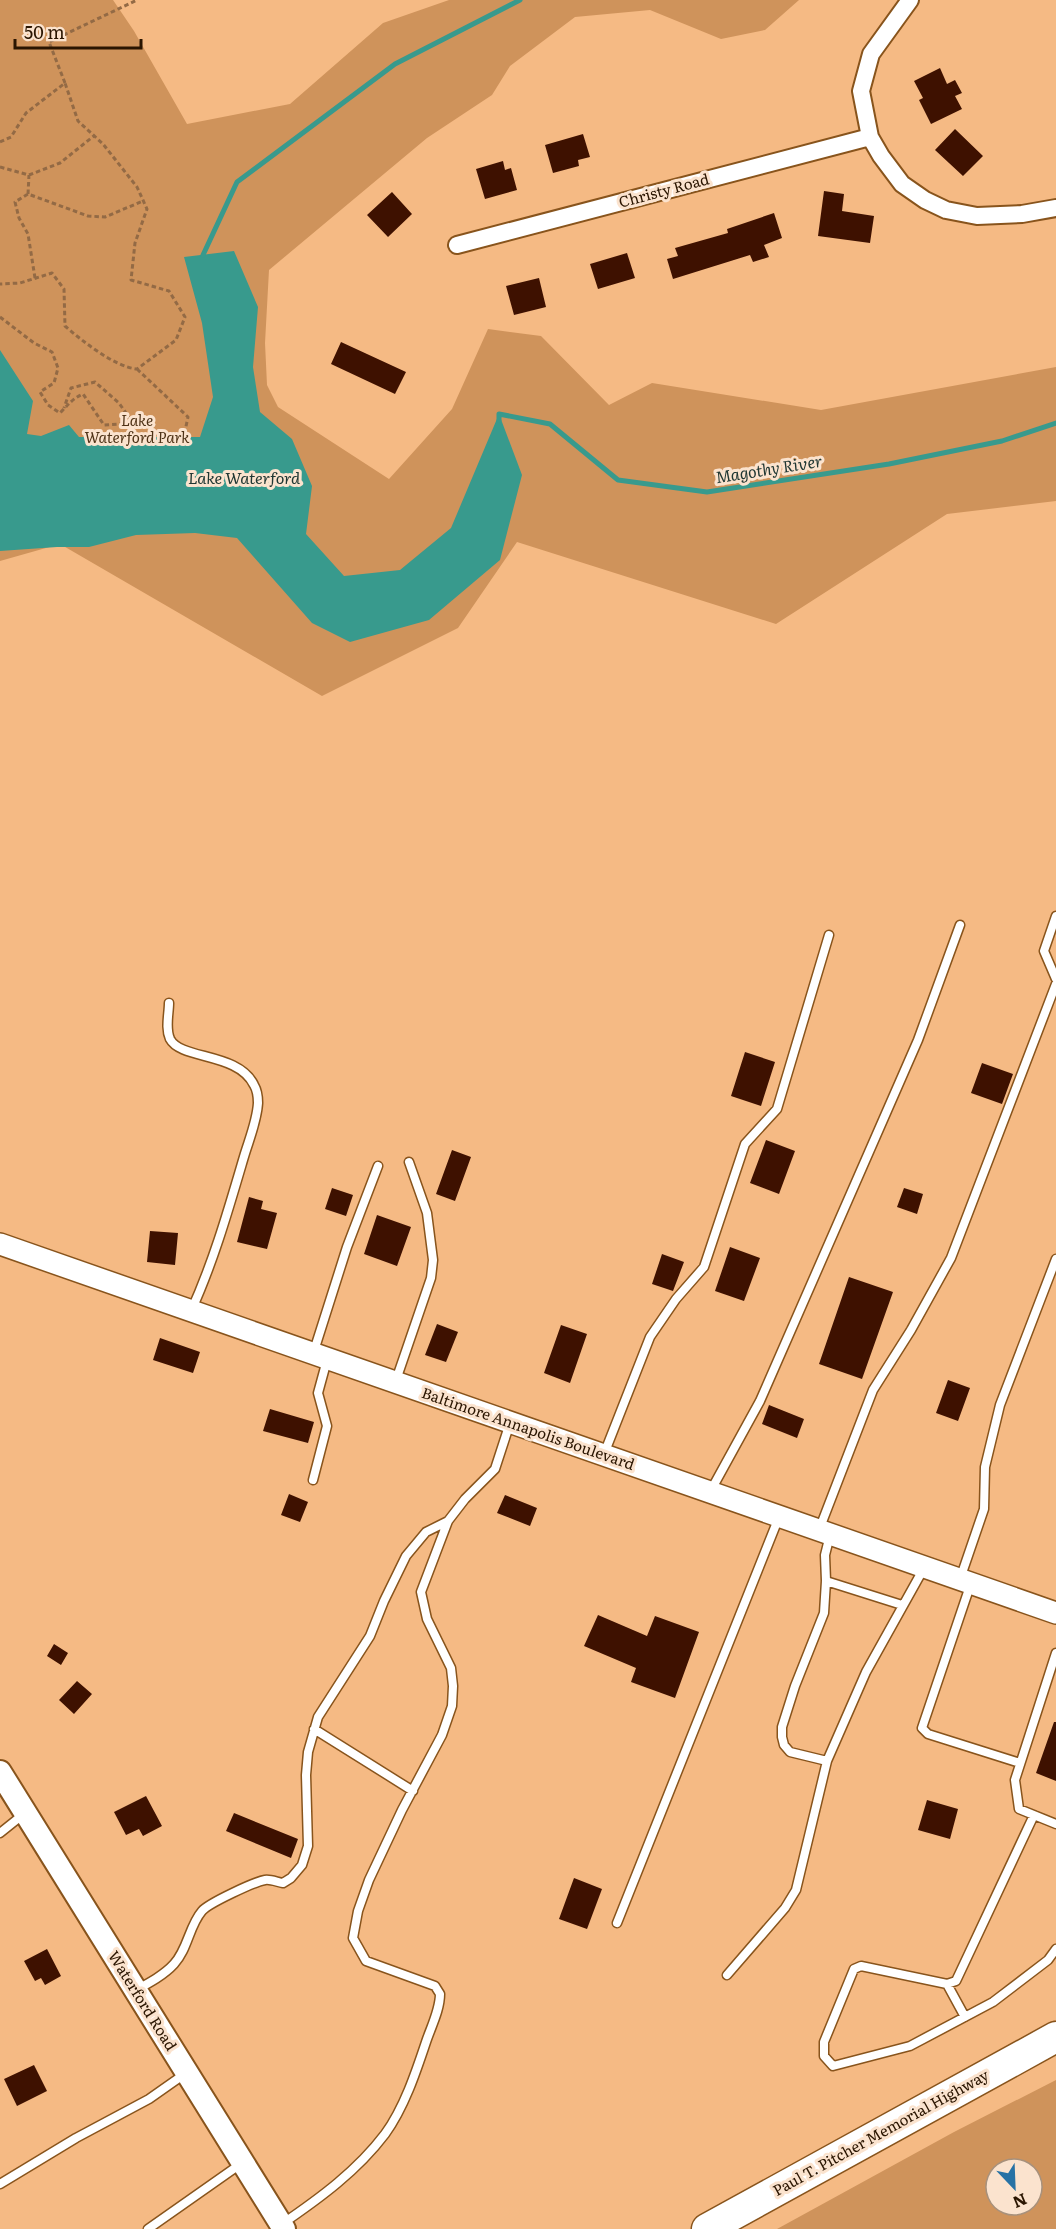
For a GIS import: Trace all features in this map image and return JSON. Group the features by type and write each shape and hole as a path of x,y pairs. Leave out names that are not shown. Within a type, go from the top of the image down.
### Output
{"highway":[{"name":"Paul T. Pitcher Memorial Highway","path":"707,2229 1056,2037"}],"main road":[{"name":"Waterford Road","path":"0,1772 283,2227"}],"street":[{"path":"910,0 871,54 861,92 870,137 882,156 902,184 925,200 946,210 977,216 1022,214 1056,208"},
{"name":"Christy Road","path":"457,245 870,137"},
{"name":"Baltimore Annapolis Boulevard","path":"0,1244 1056,1613"}],"lane":[{"path":"1056,916 1044,951 1056,979"},
{"path":"710,1493 760,1401 918,1040 960,925"},
{"path":"603,1456 651,1337 676,1299 704,1267 745,1144 777,1109 830,935"},
{"path":"826,1761 790,1752 784,1745 782,1737 782,1727 795,1686 824,1613 826,1581 824,1533 873,1390 911,1330 951,1258 1056,984"},
{"path":"170,1003 167,1030 170,1040 179,1047 236,1066 247,1073 255,1087 258,1101 234,1192 204,1283 191,1311"},
{"path":"395,1383 431,1278 433,1260 427,1213 409,1162"},
{"path":"313,1480 327,1426 318,1393 320,1357 347,1247 378,1166"},
{"path":"1020,1763 928,1734 922,1728 984,1509 986,1467 1000,1404 1056,1259"},
{"path":"283,2227 347,2176 385,2133 398,2112 437,2011 440,1994 435,1986 366,1960 353,1938 358,1911 369,1880 412,1791 442,1736 452,1706 451,1668 427,1619 422,1592 448,1521 465,1499 495,1468 510,1423"},
{"path":"616,1923 780,1517"},
{"path":"135,1990 162,1975 175,1964 187,1945 195,1922 203,1910 220,1899 265,1880 283,1883 291,1878 302,1865 308,1846 306,1775 308,1752 318,1717 370,1636 406,1556 426,1532 448,1521"},
{"path":"727,1975 785,1908 796,1890 826,1761 866,1672 925,1568"},
{"path":"826,1581 902,1605"},
{"path":"1056,1653 1014,1780 1019,1809 1056,1824"},
{"path":"314,1729 412,1791"},
{"path":"0,1833 25,1813"},
{"path":"1034,1815 956,1981 947,1984 861,1966 854,1969 824,2042 824,2056 833,2066 910,2046 993,2002 1048,1960 1056,1949"},
{"path":"947,1984 965,2017"},
{"path":"0,2184 76,2138 149,2099 186,2073"},
{"path":"148,2229 243,2163"}],"path":[{"path":"137,0 49,42 78,121 94,135 137,187 147,209 135,243 131,280 168,291 185,317 176,340 137,369"},
{"path":"0,142 11,137 26,113 65,83"},
{"path":"0,167 29,175 60,163 94,135"},
{"path":"28,194 29,175"},
{"path":"28,194 88,216 105,217 143,201"},
{"path":"28,194 15,202 19,218 28,234 35,278"},
{"path":"0,284 20,283 52,273 64,290 65,326 81,340 125,368 137,369 188,417 185,431"},
{"path":"0,317 34,343 52,352 58,368 54,383 40,392 48,405 60,413 75,398 83,394 104,425 135,426 119,403 95,382 71,388 64,408"}],"green space":[{"name":"Lake Waterford Park","path":"0,0 113,0 134,31 187,124 290,104 383,23 449,0 799,0 765,30 721,39 650,10 575,17 510,66 492,95 427,138 269,270 265,343 267,385 278,407 389,479 452,409 488,329 541,336 609,405 652,383 821,410 1056,367 1056,501 947,514 776,624 517,542 458,628 322,696 60,544 0,561"},
{"path":"1056,2080 1056,2229 777,2229 954,2132"}],"water":[{"name":"Lake Waterford","path":"234,251 258,307 253,367 260,412 292,439 312,486 306,534 344,576 400,570 451,528 499,414 522,475 500,560 429,620 350,642 312,623 237,538 195,533 136,535 89,547 0,551 0,350 33,401 27,434 41,436 69,425 79,437 200,437 213,397 202,323 184,257"}],"building":[{"path":"940,68 947,84 955,80 962,93 955,96 962,109 931,124 919,100 923,98 914,81"},
{"path":"955,129 983,156 963,176 935,150"},
{"path":"583,134 590,157 578,160 579,166 553,173 545,145"},
{"path":"503,161 505,170 511,168 517,190 485,199 476,169"},
{"path":"824,191 844,194 842,211 874,216 870,243 818,236"},
{"path":"392,192 412,214 388,237 367,215"},
{"path":"774,213 782,238 764,245 769,257 753,262 750,255 673,279 667,259 678,256 675,248 728,233 727,229"},
{"path":"627,253 635,278 598,289 590,264"},
{"path":"539,278 546,307 514,315 506,286"},
{"path":"341,342 406,372 395,394 331,364"},
{"path":"745,1052 775,1062 761,1106 731,1096"},
{"path":"982,1063 1013,1074 1002,1104 971,1093"},
{"path":"766,1140 795,1151 779,1194 750,1183"},
{"path":"452,1150 471,1157 455,1201 436,1194"},
{"path":"332,1188 353,1195 346,1216 325,1209"},
{"path":"904,1188 923,1194 917,1214 897,1207"},
{"path":"249,1197 263,1201 261,1209 277,1213 267,1249 237,1242"},
{"path":"377,1215 411,1227 397,1266 364,1254"},
{"path":"150,1231 178,1233 175,1265 147,1262"},
{"path":"730,1247 760,1258 744,1301 715,1291"},
{"path":"662,1254 684,1262 673,1291 652,1284"},
{"path":"849,1277 893,1292 862,1379 819,1364"},
{"path":"437,1324 458,1332 446,1362 425,1355"},
{"path":"561,1325 587,1334 570,1383 544,1373"},
{"path":"160,1338 200,1352 193,1373 153,1360"},
{"path":"948,1380 970,1388 958,1421 936,1413"},
{"path":"769,1405 804,1419 797,1438 762,1424"},
{"path":"270,1409 314,1422 308,1443 263,1431"},
{"path":"289,1494 308,1502 300,1522 281,1515"},
{"path":"505,1495 537,1508 530,1526 497,1513"},
{"path":"598,1615 647,1636 655,1616 699,1632 675,1698 631,1682 636,1668 584,1646"},
{"path":"54,1644 68,1653 61,1665 47,1656"},
{"path":"77,1681 92,1694 74,1714 59,1700"},
{"path":"1054,1722 1056,1722 1056,1781 1036,1773"},
{"path":"146,1796 162,1826 143,1836 139,1829 126,1835 114,1812"},
{"path":"927,1800 958,1809 950,1839 918,1830"},
{"path":"234,1813 298,1839 291,1858 226,1831"},
{"path":"574,1878 602,1889 587,1929 559,1919"},
{"path":"47,1949 61,1976 45,1985 41,1978 35,1981 24,1961"},
{"path":"34,2065 47,2091 17,2106 4,2079"}],"waterway":[{"path":"203,255 237,182 395,64 520,0"},
{"name":"Magothy River","path":"499,420 499,414 550,424 618,480 707,492 889,464 1002,441 1056,423"}]}
